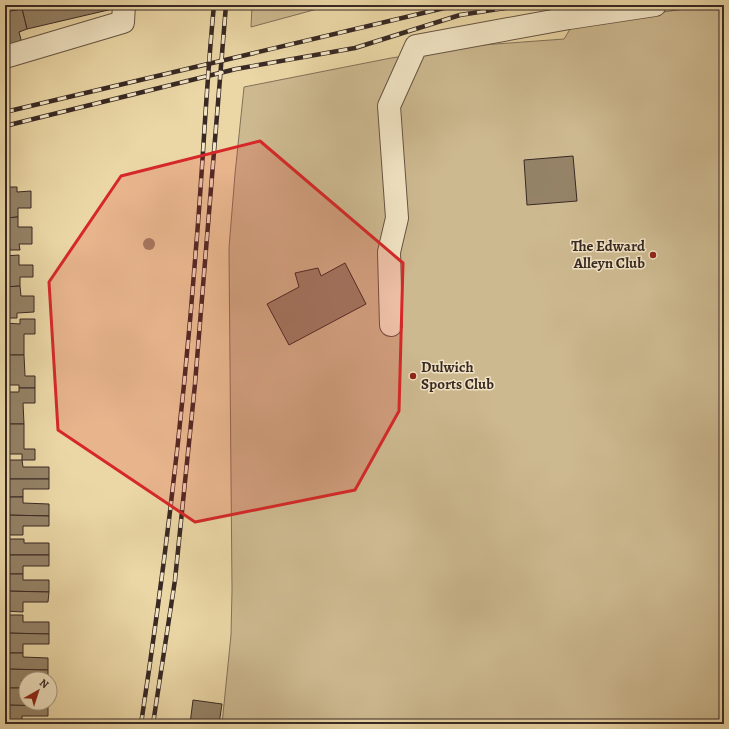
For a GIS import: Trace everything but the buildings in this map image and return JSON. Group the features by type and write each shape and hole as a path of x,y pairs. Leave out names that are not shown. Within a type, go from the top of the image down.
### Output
{"street":[{"path":"5,56 123,22 124,5"},
{"path":"391,325 389,252 397,218 389,106 416,46 569,18 655,5"}],"highlighted area":[{"path":"260,141 403,263 399,411 355,490 195,522 58,430 49,282 121,176"}],"shaded area":[{"path":"252,5 332,5 251,27"},
{"name":"Dulwich Sports Club","path":"710,5 724,5 724,724 222,724 231,635 232,590 229,248 244,87 391,58 469,46 564,39 572,26"}],"railway":[{"path":"141,724 166,546 180,427 191,308 214,5"},
{"path":"153,724 175,580 195,384 226,5"},
{"path":"5,112 457,5"},
{"path":"5,126 236,69 355,48 460,15 525,5"}],"place":[{"name":"The Edward Alleyn Club","path":"653,255"},
{"name":"Dulwich Sports Club","path":"413,376"}]}
